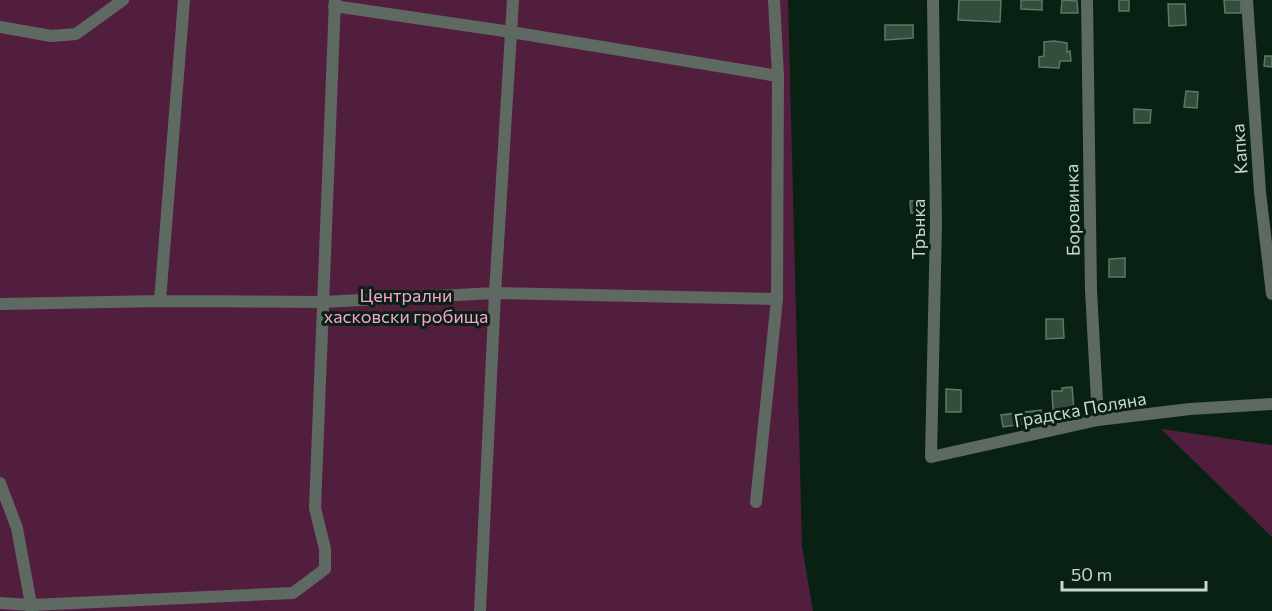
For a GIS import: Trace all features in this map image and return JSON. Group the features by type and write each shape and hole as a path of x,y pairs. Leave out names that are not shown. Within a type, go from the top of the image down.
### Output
{"street":[{"path":"0,27 51,36 76,34 123,0"},
{"path":"160,301 184,0"},
{"path":"480,611 495,293 513,0"},
{"path":"756,502 777,299 778,76 774,0"},
{"name":"Трънка","path":"931,457 936,224 933,0"},
{"name":"Боровинка","path":"1087,0 1091,290 1098,420"},
{"name":"Капка","path":"1247,0 1260,192 1272,294"},
{"path":"0,603 32,608 294,593 325,569 326,549 315,508 334,3 778,76"},
{"path":"0,304 160,301 323,302 495,293 777,299"},
{"name":"Градска Поляна","path":"931,457 1098,420 1190,409 1272,404"},
{"path":"0,483 17,528 32,608"}],"green space":[{"name":"Централни хасковски гробища","path":"0,0 788,0 802,546 813,611 0,611"},
{"path":"1161,429 1272,445 1272,537"}],"building":[{"path":"959,0 1001,0 1000,22 958,20"},
{"path":"1021,0 1042,0 1042,10 1021,9"},
{"path":"1062,0 1077,1 1078,13 1061,13"},
{"path":"1119,0 1129,0 1129,11 1119,11"},
{"path":"1224,0 1241,0 1241,13 1225,13"},
{"path":"1168,4 1185,4 1186,25 1169,26"},
{"path":"885,25 913,25 913,38 885,40"},
{"path":"1044,42 1067,43 1067,52 1070,51 1071,61 1060,61 1059,68 1039,67 1039,57 1044,56"},
{"path":"1265,56 1272,56 1272,67 1264,66"},
{"path":"1186,91 1198,92 1197,108 1184,107"},
{"path":"1134,109 1151,110 1150,123 1134,123"},
{"path":"923,200 924,213 911,213 910,201"},
{"path":"1125,258 1125,277 1109,277 1109,259"},
{"path":"1046,319 1063,319 1064,338 1046,339"},
{"path":"1072,387 1074,409 1053,410 1052,391 1062,391 1062,388"},
{"path":"946,389 961,390 961,412 946,412"},
{"path":"1041,410 1043,421 1003,427 1001,415"}]}
